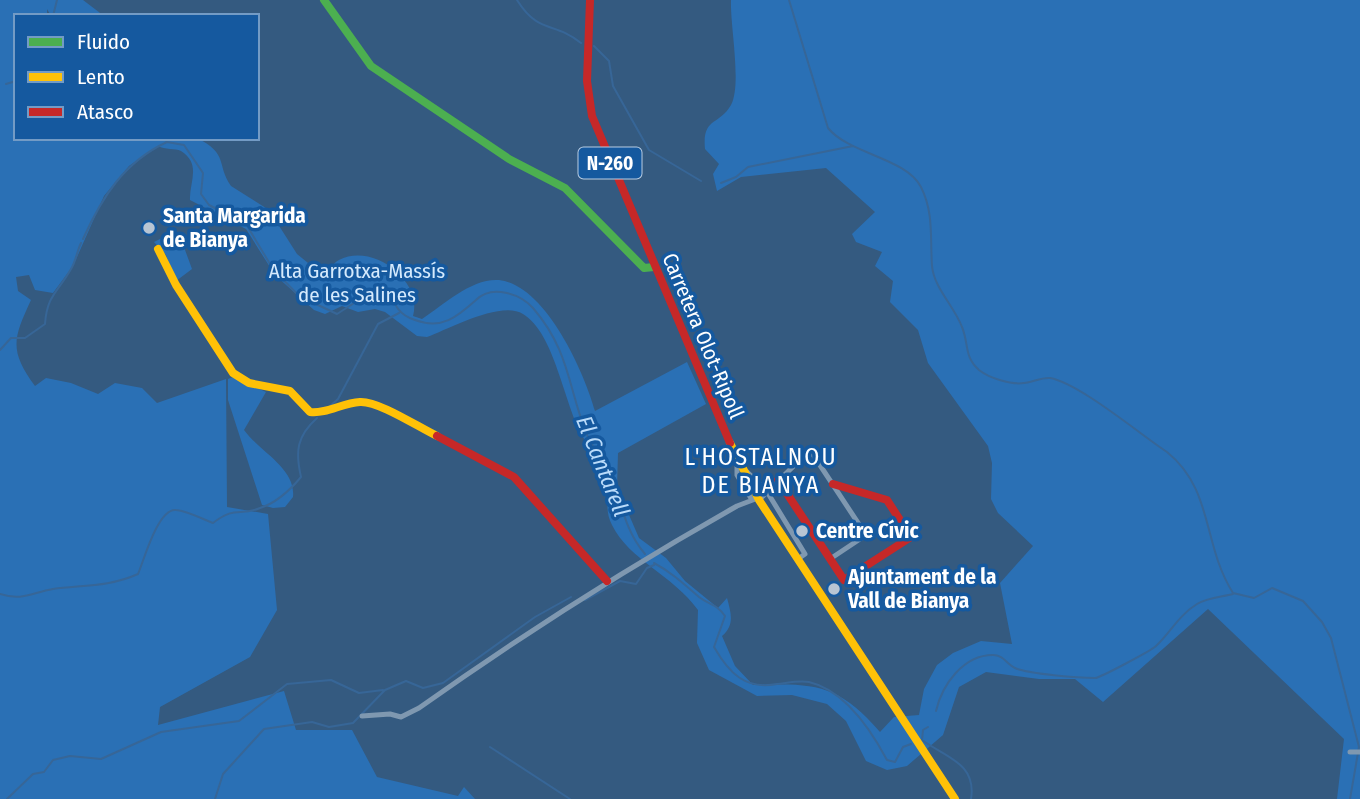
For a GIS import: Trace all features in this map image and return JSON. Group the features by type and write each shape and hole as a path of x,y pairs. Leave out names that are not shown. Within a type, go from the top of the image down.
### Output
{"street":[{"path":"324,0 355,48 374,69 509,159 565,188 643,268 654,267"},
{"name":"Carretera Olot-Ripoll","path":"590,0 587,81 592,116 737,460 798,559 955,799"},
{"path":"158,249 176,285 233,373 249,383 290,391 310,412 319,413 356,402 369,402 499,468 514,477 607,580"},
{"path":"757,495 767,493 810,450 866,536 830,559"},
{"path":"737,460 737,475 757,495"},
{"path":"362,716 390,715 401,718 419,708 541,622 607,580 776,483"},
{"path":"776,483 844,580 911,537 887,500 832,484"},
{"path":"757,495 767,493"},
{"path":"767,493 806,554 798,559"},
{"path":"1350,752 1360,752"}],"green space":[{"name":"Alta Garrotxa-Massís de les Salines","path":"0,0 83,0 101,14 50,14 47,9 47,14 14,14 14,140 200,140 218,154 231,186 269,210 297,254 324,276 337,261 352,256 380,260 403,278 414,303 413,316 422,319 459,293 479,283 499,280 516,286 532,297 561,334 573,355 595,411 687,362 706,404 618,453 617,487 639,538 666,558 685,581 718,608 727,598 730,623 722,636 735,666 753,685 793,685 824,689 851,704 880,732 894,717 919,715 924,689 937,665 953,653 981,641 1012,644 1000,583 1033,546 998,513 991,499 992,463 988,446 928,363 918,330 890,302 893,281 875,266 882,252 856,242 852,234 875,212 826,168 741,177 717,191 713,174 719,164 705,149 705,139 709,127 726,112 734,96 736,69 731,0 1360,0 1360,799 1337,799 1344,739 1208,609 1103,702 1075,679 1039,679 986,672 959,687 943,735 907,766 887,770 866,761 846,721 827,704 792,695 757,696 709,670 697,643 698,610 676,587 629,548 612,525 608,513 608,484 605,472 576,423 551,353 534,323 523,314 502,311 475,317 427,337 417,336 385,312 375,309 358,312 342,306 325,314 314,310 275,275 246,229 190,200 193,168 187,156 179,150 158,146 129,166 104,196 73,266 53,293 35,290 29,275 16,277 18,291 31,300 20,325 16,344 21,363 35,386 46,378 71,383 98,394 115,383 142,388 157,403 226,379 227,507 268,514 277,610 250,657 160,707 158,725 284,691 296,730 352,730 377,777 458,796 464,787 475,799 0,799"},
{"path":"162,238 181,239 192,269 176,281 166,255 154,242"},
{"path":"233,377 266,392 244,430 289,477 293,497 285,507 262,505 228,400 228,379"}],"waterway":[{"path":"54,14 57,0"},
{"path":"517,0 532,18 581,43"},
{"path":"789,0 828,128 849,144 903,169 914,177 921,187 930,216 934,274 962,327 974,365 988,376 1007,382 1024,383 1047,378 1062,382 1093,399 1167,452 1193,483 1216,556 1233,593 1254,598 1272,588 1303,601 1322,622 1331,638 1359,747 1350,799"},
{"path":"594,46 609,61 613,86 649,150 701,181"},
{"path":"6,84 14,82"},
{"name":"El Cantarell","path":"166,140 184,145 203,173 201,194 209,205 246,224 273,269 299,296 337,314 362,298 389,290 401,313 425,323 449,320 483,295 490,293 513,295 533,308 554,339 567,370 587,435 608,466 632,535 645,554"},
{"path":"83,239 116,182 138,160 167,142"},
{"path":"721,183 736,177 748,167 853,146"},
{"path":"0,350 11,338 25,338 45,324 48,306 73,266 81,243"},
{"path":"329,407 338,399 378,324 399,313"},
{"path":"0,594 21,597 53,589 127,578 138,574 158,526 169,512 185,512 213,523 227,514 253,510 272,503 301,477 299,445 305,431 317,418"},
{"name":"El Cantarell","path":"654,563 725,616 714,647 739,678 766,685 801,681 822,686 845,702 865,724 887,760 895,762 903,747 911,744"},
{"path":"585,600 620,581 636,584 647,568 654,565"},
{"path":"936,711 943,691 956,673 972,660 982,656 996,655 1021,670 1095,678 1156,646 1185,613 1197,604 1233,594"},
{"path":"215,799 223,774 264,729 312,722 329,727 353,723 385,690 406,681 423,688 443,683 535,617 571,597"},
{"path":"7,799 33,774 44,772 53,760 70,756 101,759 161,732 239,721 287,684 331,680 359,693 383,690"},
{"path":"928,727 923,730 922,740 964,769 972,787 971,799"},
{"path":"490,747 570,799"}],"traffic: fast":[{"path":"324,0 371,66 509,159 565,188 644,268 654,267"}],"traffic: slow":[{"path":"158,249 176,285 233,373 249,383 290,391 310,412 353,403 368,403 388,410 437,436"},
{"path":"730,443 759,500 955,799"}],"traffic: jam":[{"path":"590,0 587,81 592,116 730,443"},
{"path":"437,436 514,477 607,581"},
{"path":"778,480 844,580 911,537 887,500 833,484"}],"place":[{"name":"Santa Margarida de Bianya","path":"149,228"},
{"name":"Centre Cívic","path":"802,531"},
{"name":"Ajuntament de la Vall de Bianya","path":"834,589"}],"district":[{"name":"L'HOSTALNOU DE BIANYA","path":"761,471"}]}
